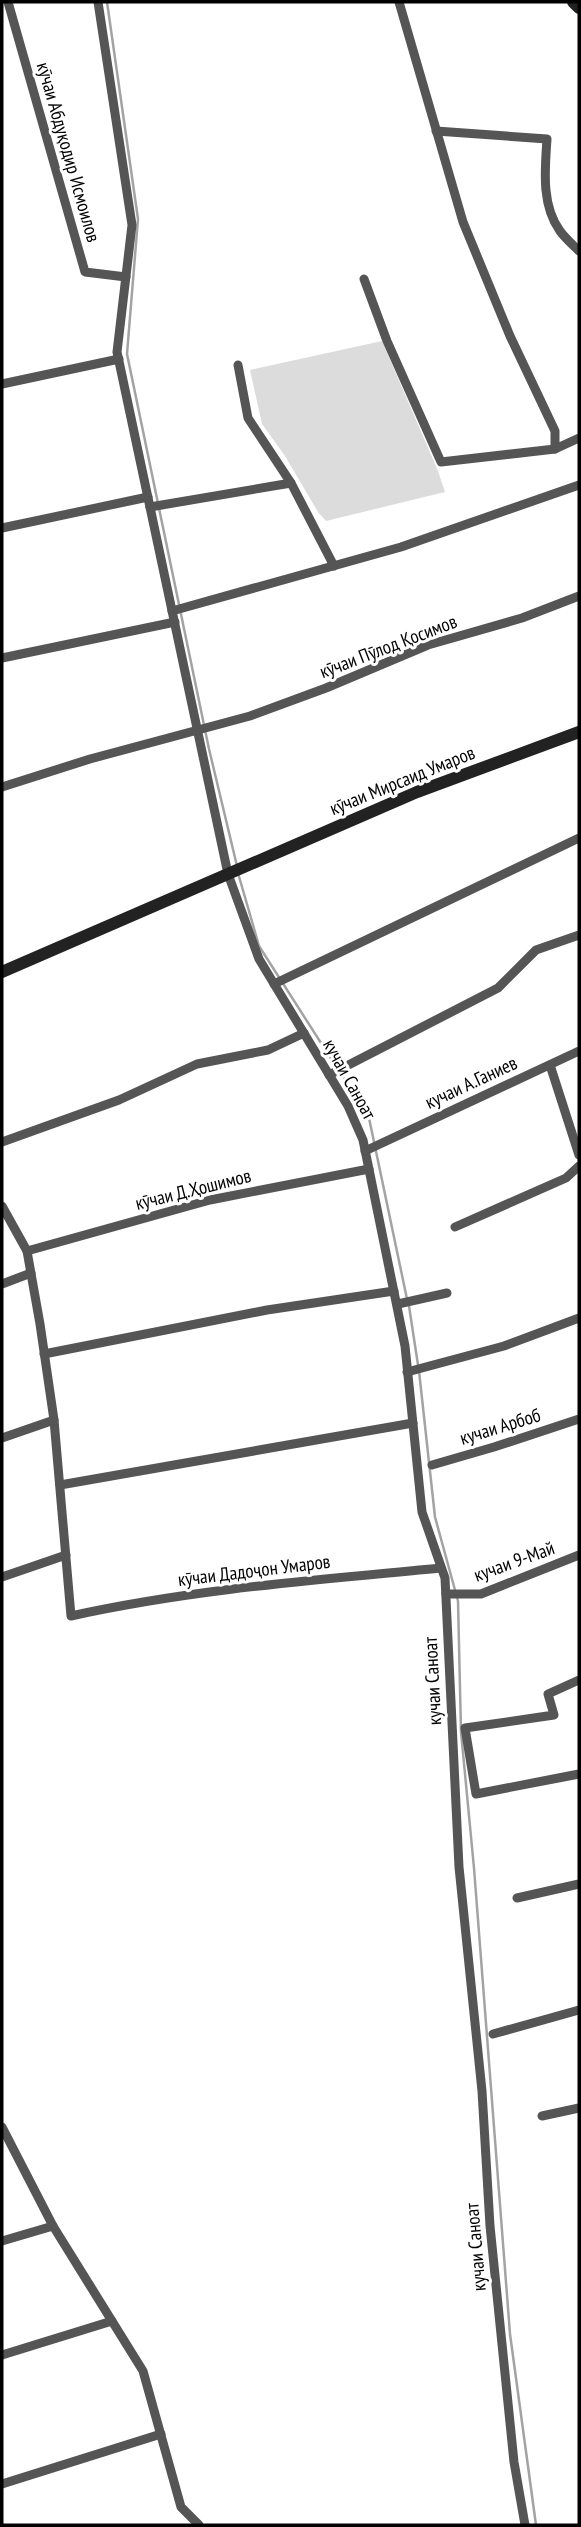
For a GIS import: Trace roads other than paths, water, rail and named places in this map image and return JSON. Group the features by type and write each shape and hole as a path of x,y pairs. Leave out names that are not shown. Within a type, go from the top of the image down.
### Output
{"street":[{"name":"кӯчаи Абдуқодир Исмоилов","path":"8,2 85,272 126,277"},
{"name":"кучаи Саноат","path":"98,2 132,225 117,352 150,507 177,609 175,622 234,871 259,959 278,982 304,1033 336,1072 363,1140 371,1149 369,1168 394,1291 405,1303 415,1370 413,1423 422,1512 452,1594 459,1867 482,2091 490,2226 514,2462 525,2525"},
{"path":"399,2 468,234 510,336 555,431 555,449"},
{"path":"573,2 579,8"},
{"path":"436,131 547,139 547,199 559,230 579,251"},
{"path":"364,279 387,341 441,462 555,449 579,438"},
{"path":"2,384 119,359"},
{"path":"239,365 248,418 292,483 334,566"},
{"path":"150,507 292,483"},
{"path":"177,609 401,547 579,485"},
{"path":"2,528 148,497"},
{"name":"кӯчаи Пӯлод Қосимов","path":"2,787 90,759 202,730 326,688 428,645 522,618 579,596"},
{"path":"2,658 175,622"},
{"name":"кӯчаи Мирсаид Умаров","path":"2,972 417,792 579,732"},
{"path":"278,982 579,838"},
{"path":"336,1072 498,988 536,950 579,935"},
{"path":"2,1142 119,1100 197,1064 268,1049 304,1033"},
{"name":"кучаи А.Ганиев","path":"371,1149 579,1051"},
{"path":"550,1065 579,1155"},
{"path":"455,1227 566,1178 579,1166"},
{"name":"кӯчаи Д.Ҳошимов","path":"27,1251 211,1200 369,1168"},
{"path":"2,1206 27,1251 54,1420 66,1555 2,1577"},
{"path":"2,1284 31,1273"},
{"path":"44,1354 267,1310 394,1291"},
{"path":"405,1303 447,1293"},
{"path":"415,1370 504,1346 579,1318"},
{"name":"кучаи Арбоб","path":"432,1465 579,1419"},
{"path":"2,1438 54,1420"},
{"path":"60,1485 413,1423"},
{"name":"кӯчаи Дадоҷон Умаров","path":"66,1555 71,1616 120,1605 270,1584 441,1568"},
{"name":"кучаи 9-Май","path":"452,1594 481,1594 579,1555"},
{"path":"579,1681 548,1694 554,1715 466,1728 476,1794 579,1774"},
{"path":"517,1898 579,1884"},
{"path":"493,2034 579,2010"},
{"path":"542,2116 579,2108"},
{"path":"3,2131 53,2226 143,2371 181,2507 199,2525"},
{"path":"2,2241 53,2226"},
{"path":"2,2355 112,2321"},
{"path":"2,2484 161,2434"}],"waterway":[{"path":"107,2 138,219 127,354 209,749 237,866"},
{"path":"238,873 259,946 337,1068"},
{"path":"341,1073 369,1118 407,1299"},
{"path":"409,1306 418,1365"},
{"path":"419,1371 435,1517 458,1601 461,1732 510,2334 536,2525"}]}
